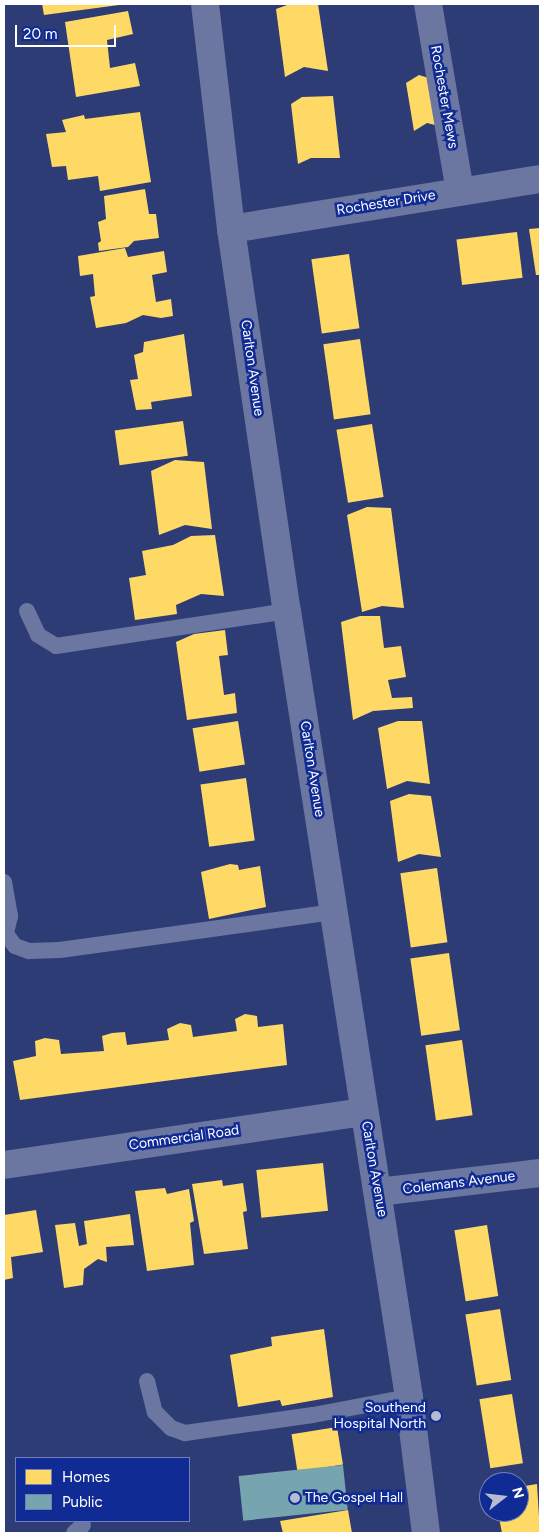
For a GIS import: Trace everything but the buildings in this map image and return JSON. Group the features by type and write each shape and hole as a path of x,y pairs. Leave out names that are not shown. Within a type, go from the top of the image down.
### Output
{"street":[{"name":"Carlton Avenue","path":"205,4 232,229 287,611 409,1397 426,1533"},
{"name":"Rochester Mews","path":"428,4 460,191"},
{"name":"Rochester Drive","path":"232,229 540,179"},
{"name":"Commercial Road","path":"4,1165 364,1112"},
{"name":"Colemans Avenue","path":"378,1192 540,1173"}],"lane":[{"path":"28,611 38,635 56,646 287,611"},
{"path":"4,882 10,916 5,935 15,946 29,951 60,950 334,912"},
{"path":"147,1381 155,1412 171,1428 185,1433 313,1415 409,1397"}],"place":[{"name":"Southend Hospital North","path":"436,1416"},
{"name":"The Gospel Hall","path":"295,1498"}]}
